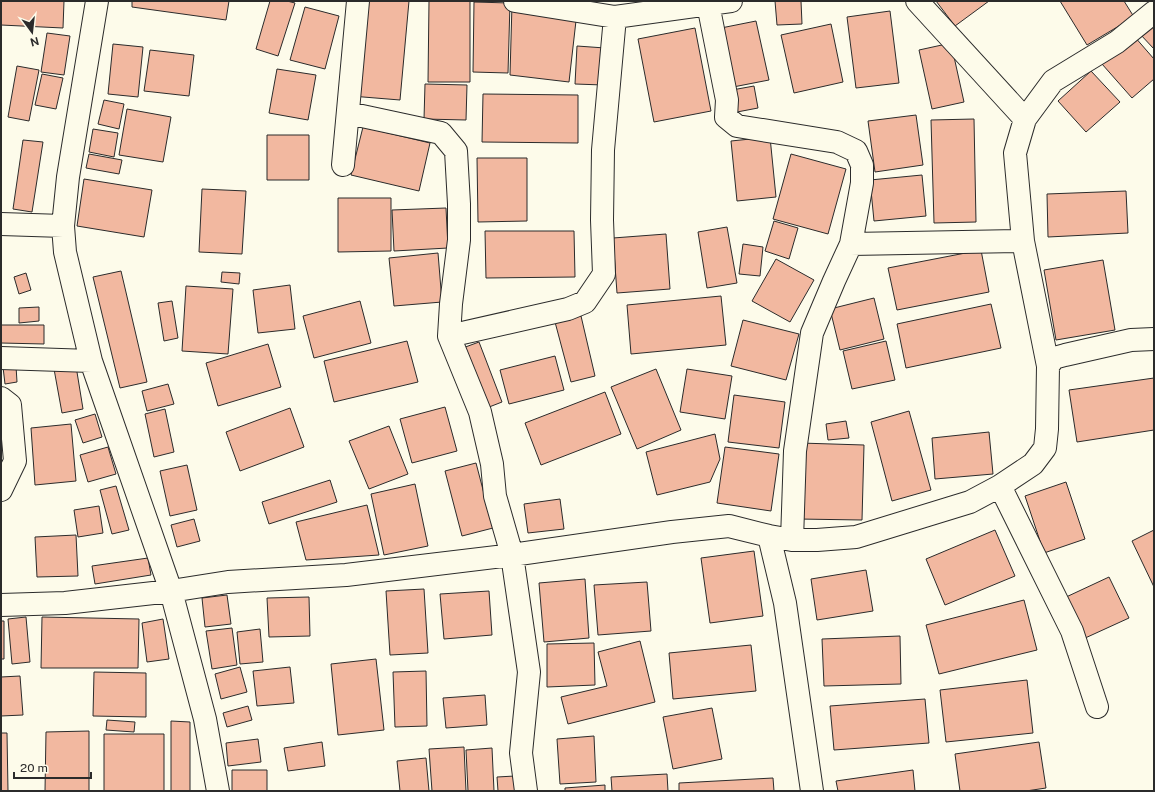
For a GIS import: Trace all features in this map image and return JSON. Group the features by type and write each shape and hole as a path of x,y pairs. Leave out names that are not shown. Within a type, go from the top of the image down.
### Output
{"street":[{"path":"97,1 68,177 63,226 65,252 91,361 171,591 205,719 218,791"},
{"path":"343,165 358,1"},
{"path":"515,1 615,17 717,2 727,100 726,117 737,126 837,142 856,151 862,164 862,183 851,244 812,333 795,451 792,540"},
{"path":"917,1 1025,119"},
{"path":"1,605 65,603 171,591 228,582 346,574 512,555 664,533 729,526 792,540 856,537 970,502 1000,486 1033,464 1045,448 1047,429 1048,366 1023,241 1014,153 1025,119 1053,82 1117,42 1154,12"},
{"path":"449,336 568,309 585,302 604,274 602,220 603,150 615,17"},
{"path":"348,113 442,133 456,151 459,204 459,240 450,304 449,336 480,412 492,464 495,496 512,555 529,672 521,753 526,791"},
{"path":"1,224 63,226"},
{"path":"851,244 1023,241"},
{"path":"1048,366 1054,358 1065,355 1131,340 1154,339"},
{"path":"1,358 91,361"},
{"path":"1,398 10,405 15,461 1,490"},
{"path":"1000,486 1072,631 1097,707"},
{"path":"769,536 785,603 812,791"}],"building":[{"path":"1,1 64,1 63,28 1,25"},
{"path":"132,1 229,1 226,20 132,7"},
{"path":"270,1 287,1 295,3 278,56 256,49"},
{"path":"360,1 409,1 400,100 351,96"},
{"path":"429,1 470,1 470,82 428,82"},
{"path":"775,1 801,1 802,24 777,25"},
{"path":"936,1 989,1 955,26"},
{"path":"1060,1 1124,1 1134,17 1087,45"},
{"path":"474,2 510,3 508,73 473,72"},
{"path":"512,4 577,12 569,82 510,75"},
{"path":"305,7 339,16 325,69 290,60"},
{"path":"890,11 899,83 856,88 847,17"},
{"path":"1154,20 1154,49 1140,34"},
{"path":"756,21 769,80 728,88 716,29"},
{"path":"831,24 843,82 794,93 781,35"},
{"path":"695,28 711,111 654,122 638,39"},
{"path":"47,33 70,36 64,75 41,72"},
{"path":"1134,36 1154,59 1154,79 1132,98 1102,64"},
{"path":"951,43 964,102 932,109 919,50"},
{"path":"113,44 143,47 138,97 108,94"},
{"path":"577,46 605,48 603,85 575,84"},
{"path":"150,50 194,55 189,96 144,91"},
{"path":"17,66 39,70 29,121 8,117"},
{"path":"277,69 316,75 308,120 269,113"},
{"path":"1091,71 1120,102 1086,132 1058,101"},
{"path":"42,74 63,78 56,109 35,105"},
{"path":"425,84 467,85 466,120 424,119"},
{"path":"754,86 758,108 737,112 732,90"},
{"path":"483,94 578,95 578,143 482,142"},
{"path":"104,100 124,104 119,129 98,124"},
{"path":"127,109 171,117 163,162 119,155"},
{"path":"916,115 923,165 875,172 868,121"},
{"path":"974,119 976,222 934,223 931,120"},
{"path":"363,127 430,143 419,191 351,175"},
{"path":"93,129 118,133 114,157 89,152"},
{"path":"267,135 309,135 309,180 267,180"},
{"path":"770,137 776,197 737,201 731,141"},
{"path":"23,140 43,142 32,212 13,209"},
{"path":"89,154 122,160 119,174 86,168"},
{"path":"791,154 846,169 828,234 773,219"},
{"path":"477,158 527,158 527,221 478,222"},
{"path":"922,175 926,216 874,221 870,180"},
{"path":"84,179 152,190 144,237 77,226"},
{"path":"202,189 246,191 242,254 199,252"},
{"path":"1126,191 1128,233 1048,237 1047,194"},
{"path":"338,198 391,198 391,251 338,252"},
{"path":"446,208 448,248 394,251 392,210"},
{"path":"774,221 798,228 789,259 765,251"},
{"path":"727,227 737,283 707,288 698,232"},
{"path":"485,231 574,231 575,277 486,278"},
{"path":"666,234 670,289 617,293 613,238"},
{"path":"743,244 763,247 760,276 739,274"},
{"path":"981,250 989,292 897,310 888,268"},
{"path":"438,253 442,302 394,306 389,258"},
{"path":"776,259 814,280 790,322 752,301"},
{"path":"1103,260 1115,330 1056,340 1044,270"},
{"path":"121,271 147,382 120,388 93,277"},
{"path":"222,272 240,273 239,284 221,282"},
{"path":"26,273 31,290 19,294 14,277"},
{"path":"290,285 295,329 258,333 253,290"},
{"path":"186,286 233,289 228,354 182,351"},
{"path":"721,296 726,345 631,354 627,305"},
{"path":"874,298 884,339 840,350 830,309"},
{"path":"172,301 178,338 164,341 158,303"},
{"path":"360,301 371,343 314,358 303,316"},
{"path":"991,304 1001,348 906,368 897,324"},
{"path":"39,307 39,321 19,323 19,308"},
{"path":"581,316 595,376 571,382 555,322"},
{"path":"743,320 799,334 786,380 731,366"},
{"path":"1,325 44,325 44,344 1,343"},
{"path":"407,341 418,382 334,402 324,361"},
{"path":"886,341 895,380 852,389 843,351"},
{"path":"479,342 502,402 484,409 460,349"},
{"path":"268,344 281,387 218,406 206,363"},
{"path":"555,356 564,390 509,404 500,370"},
{"path":"16,366 17,382 5,384 3,367"},
{"path":"76,366 83,409 62,413 54,369"},
{"path":"656,369 681,430 637,449 611,387"},
{"path":"687,369 732,376 725,419 680,412"},
{"path":"1154,378 1154,430 1077,442 1069,390"},
{"path":"168,384 174,404 147,411 142,391"},
{"path":"605,392 621,434 541,465 525,423"},
{"path":"734,395 785,402 779,448 728,442"},
{"path":"445,407 457,451 412,463 400,419"},
{"path":"290,408 304,447 240,471 226,432"},
{"path":"165,409 174,452 154,457 145,414"},
{"path":"909,411 931,490 892,501 871,422"},
{"path":"95,414 102,437 83,443 75,420"},
{"path":"846,421 849,438 828,440 826,424"},
{"path":"71,424 76,481 35,485 31,428"},
{"path":"389,426 408,474 369,489 349,441"},
{"path":"989,432 993,474 935,479 932,438"},
{"path":"715,434 720,459 710,482 657,495 646,452"},
{"path":"800,443 864,445 862,520 798,519"},
{"path":"108,447 116,474 88,482 80,455"},
{"path":"725,447 779,454 771,511 717,503"},
{"path":"476,463 493,528 462,536 445,471"},
{"path":"187,465 197,510 170,516 160,471"},
{"path":"330,480 337,502 269,524 262,502"},
{"path":"1066,482 1085,539 1044,553 1025,496"},
{"path":"415,484 428,546 384,555 371,494"},
{"path":"116,486 129,530 112,534 100,490"},
{"path":"560,499 564,529 528,533 524,504"},
{"path":"367,505 379,555 306,560 296,522"},
{"path":"99,506 103,533 78,537 74,510"},
{"path":"194,519 200,541 177,547 171,525"},
{"path":"995,530 1015,576 945,605 926,559"},
{"path":"1154,530 1154,587 1132,541"},
{"path":"76,535 78,576 37,577 35,537"},
{"path":"754,551 763,616 710,623 701,558"},
{"path":"148,558 151,575 95,584 92,566"},
{"path":"866,570 873,611 817,620 811,579"},
{"path":"1109,577 1129,618 1083,639 1064,598"},
{"path":"585,579 589,638 544,642 539,583"},
{"path":"647,582 651,631 598,635 594,585"},
{"path":"424,589 428,653 390,655 386,591"},
{"path":"489,591 492,635 444,639 440,594"},
{"path":"227,595 231,624 205,627 202,598"},
{"path":"309,597 310,636 269,637 267,598"},
{"path":"1024,600 1037,650 939,674 926,625"},
{"path":"26,617 30,662 12,664 8,619"},
{"path":"42,617 139,619 138,668 41,668"},
{"path":"163,619 169,659 147,662 142,623"},
{"path":"1,621 4,621 4,659 1,659"},
{"path":"232,628 237,665 212,669 206,631"},
{"path":"260,629 263,662 240,664 237,632"},
{"path":"900,636 901,684 824,686 822,639"},
{"path":"640,641 655,702 568,724 561,697 607,686 598,652"},
{"path":"594,643 595,685 547,687 547,644"},
{"path":"751,645 756,691 673,699 669,653"},
{"path":"376,659 384,730 338,735 331,664"},
{"path":"240,667 247,692 221,699 215,674"},
{"path":"290,667 294,703 257,706 253,671"},
{"path":"426,671 427,726 395,727 393,672"},
{"path":"94,672 146,673 146,717 93,716"},
{"path":"20,676 23,715 1,716 1,677"},
{"path":"1027,680 1033,733 946,742 940,690"},
{"path":"485,695 487,725 446,728 443,698"},
{"path":"925,699 929,743 834,750 830,706"},
{"path":"248,706 252,720 227,727 223,713"},
{"path":"712,708 722,759 673,769 663,717"},
{"path":"107,720 135,722 134,732 106,730"},
{"path":"171,721 190,722 190,791 171,791"},
{"path":"89,731 89,791 45,791 46,732"},
{"path":"1,733 7,733 8,791 1,791"},
{"path":"104,734 164,734 164,791 104,791"},
{"path":"594,736 596,782 560,784 557,739"},
{"path":"258,739 261,762 228,766 226,743"},
{"path":"322,742 325,766 288,771 284,748"},
{"path":"1039,742 1046,788 1026,791 960,791 955,754"},
{"path":"464,747 466,791 432,791 429,749"},
{"path":"492,748 494,791 468,791 466,750"},
{"path":"426,758 429,791 400,791 397,761"},
{"path":"232,770 267,770 267,791 232,791"},
{"path":"913,770 915,791 838,791 836,781"},
{"path":"667,774 668,791 612,791 611,777"},
{"path":"515,776 516,791 498,791 497,777"},
{"path":"773,778 774,791 679,791 679,783"},
{"path":"605,785 605,791 565,791 565,788"}]}
